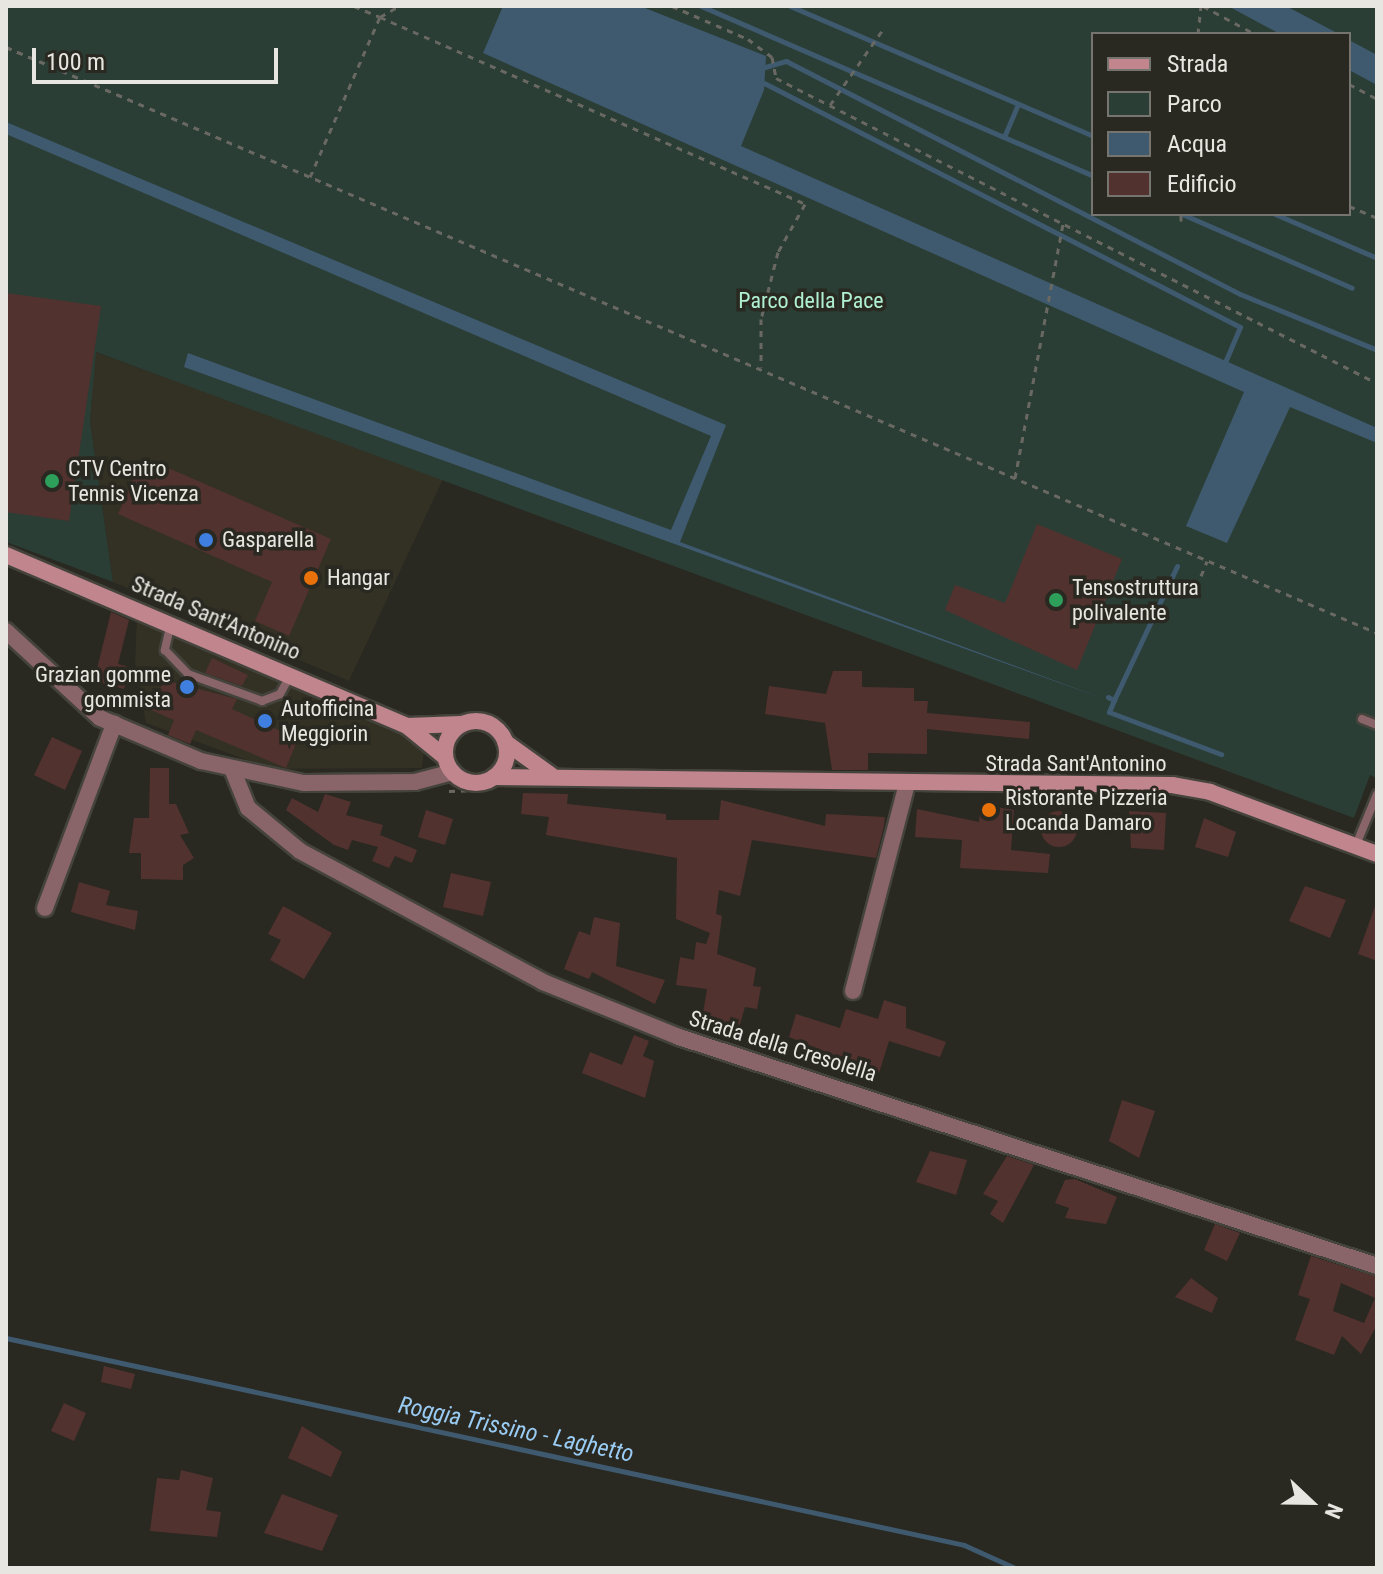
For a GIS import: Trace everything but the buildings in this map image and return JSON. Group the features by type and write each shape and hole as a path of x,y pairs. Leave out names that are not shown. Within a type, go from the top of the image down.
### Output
{"main road":[{"name":"Strada Sant'Antonino","path":"6,555 171,622 407,726 468,782 494,777 906,787 1172,785 1377,854"},
{"name":"Strada Sant'Antonino","path":"407,726 482,721 531,767 560,779"},
{"path":"449,765 448,738 461,724"},
{"path":"494,777 505,761 505,742"}],"street":[{"name":"Strada Sant'Antonino","path":"6,631 114,724 233,771 304,783 415,782 449,765"},
{"path":"45,908 114,724"},
{"name":"Strada della Cresolella","path":"233,771 248,808 300,851 543,982 679,1037 1377,1266"},
{"path":"853,991 906,787"}],"lane":[{"path":"171,622 165,650 188,674 262,701 280,694 291,674"},
{"path":"1362,719 1377,725"},
{"path":"1356,845 1374,809 1377,794"}],"path":[{"path":"354,6 805,204 778,252 761,319 761,368"},
{"path":"310,177 380,17 399,6"},
{"path":"672,6 748,39 772,59 776,78 1377,383"},
{"path":"1198,32 1202,6 1251,32"},
{"path":"830,105 884,28"},
{"path":"6,47 1377,633"},
{"path":"1351,85 1377,99"},
{"path":"1351,207 1377,218"},
{"path":"1181,216 1181,221"},
{"path":"1015,478 1063,222"},
{"path":"1201,576 1207,560"}],"shaded area":[{"path":"95,352 443,479 349,681 113,582 90,421"},
{"path":"137,615 425,742 422,768 271,769 146,723 135,663"}],"green space":[{"name":"Parco della Pace","path":"6,6 1377,6 1377,778 1370,775 1354,818 96,352 90,421 113,582 6,542"}],"water":[{"path":"503,6 640,6 766,56 764,90 741,146 1377,428 1377,443 1290,407 1227,543 1186,526 1244,392 483,53"},
{"path":"1228,6 1286,6 1335,32 1276,32"},
{"path":"1351,41 1377,55 1377,85 1351,71"},
{"path":"6,122 726,425 680,542 1107,700 184,367 188,353 671,530 711,436 6,134"}],"waterway":[{"path":"701,6 1091,175"},
{"path":"790,6 1091,135"},
{"path":"765,67 786,61 1240,294 1377,350"},
{"path":"764,83 1240,327 1225,362"},
{"path":"1004,137 1018,104"},
{"path":"1187,216 1352,288"},
{"path":"1280,216 1377,258"},
{"path":"1114,700 1177,566"},
{"path":"1108,697 1114,700 1109,712 1221,754"},
{"name":"Roggia Trissino - Laghetto","path":"6,1338 964,1545 1015,1568"}],"place":[{"name":"CTV Centro Tennis Vicenza","path":"52,481"},
{"name":"Gasparella","path":"206,540"},
{"name":"Hangar","path":"311,578"},
{"name":"Tensostruttura polivalente","path":"1056,600"},
{"name":"Grazian gomme gommista","path":"187,687"},
{"name":"Autofficina Meggiorin","path":"265,721"},
{"name":"Ristorante Pizzeria Locanda Damaro","path":"989,810"}]}
